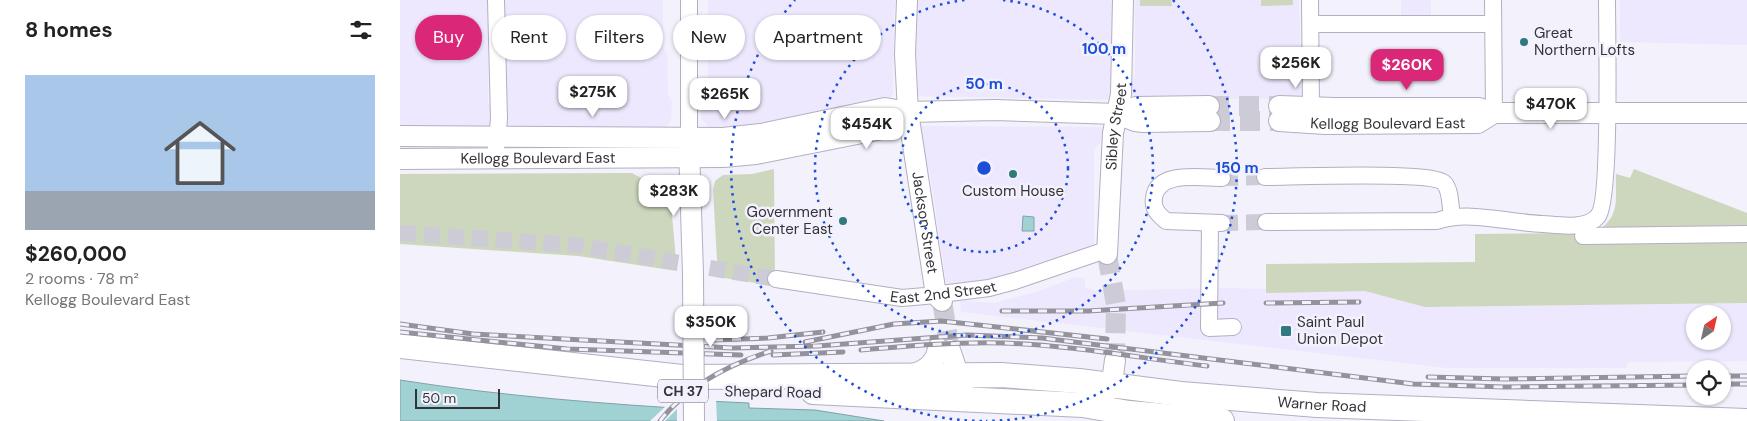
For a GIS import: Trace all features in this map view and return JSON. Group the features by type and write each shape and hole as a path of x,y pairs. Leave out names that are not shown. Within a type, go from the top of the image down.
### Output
{"highway":[{"name":"Shepard Road","path":"400,346 472,356 682,377 958,374"},
{"name":"Shepard Road","path":"400,362 681,391 789,391 966,398"},
{"name":"Warner Road","path":"958,374 1051,378 1180,394 1431,416 1747,421"},
{"name":"CH 37","path":"966,398 1084,405"},
{"path":"1084,405 1129,413 1222,421"}],"main road":[{"name":"Jackson Street","path":"907,0 905,54 908,112 937,299"},
{"name":"Sibley Street","path":"1106,252 1113,133 1121,94 1123,0"},
{"name":"Kellogg Boulevard East","path":"400,136 689,136 723,138 761,134 885,108 908,112 995,110 1117,114 1136,107 1210,113"},
{"name":"Kellogg Boulevard East","path":"1494,113 1478,123 1325,124 1279,113 1312,108 1479,108 1494,113 1747,113"},
{"name":"Kellogg Boulevard East","path":"400,159 690,158 756,154 892,127 908,112"},
{"path":"689,136 694,274 694,421"},
{"path":"906,376 926,368 944,349 958,374 966,398"},
{"path":"1084,405 1098,401 1112,385 1115,360"}],"street":[{"path":"496,0 499,113 496,159"},
{"path":"689,0 689,136"},
{"path":"1310,0 1312,108 1316,116 1325,124"},
{"path":"1493,0 1494,113"},
{"path":"1266,222 1437,221 1452,216 1542,224 1581,225 1594,220 1603,205 1608,112 1607,0"},
{"path":"1310,24 1494,24"},
{"path":"1265,178 1393,176 1433,178 1443,181 1448,188 1452,216"},
{"path":"1222,178 1166,180 1156,189 1154,196 1155,209 1166,221 1216,223 1209,328 1234,327"},
{"path":"1583,236 1747,234"},
{"name":"East 2nd Street","path":"776,279 902,298 937,299 1015,281 1106,252"}],"shaded area":[{"path":"400,0 488,0 488,103 493,108 494,128 400,127"},
{"path":"505,0 663,0 663,15 576,15 576,60 663,60 663,47 667,54 668,95 672,101 671,121 664,129 513,131 505,125 505,60 566,60 566,15 505,15"},
{"path":"708,0 896,0 894,11 893,94 889,99 751,128 709,128 702,120 699,101 708,87 708,60 745,60 745,15 708,15"},
{"path":"916,0 1115,0 1117,65 1110,97 1106,100 920,96 916,92"},
{"path":"1135,0 1299,0 1302,94 1297,99 1135,99 1132,97 1132,81 1135,73"},
{"path":"1140,0 1171,0 1172,6 1140,6"},
{"path":"1261,0 1293,0 1293,5 1261,6"},
{"path":"1401,0 1431,0 1431,22 1401,23"},
{"path":"1620,0 1747,0 1747,45 1620,42"},
{"name":"Custom House","path":"921,126 1101,127 1104,130 1104,139 1094,149 1094,246 986,284 952,288 946,282 930,174 918,131"},
{"path":"774,169 775,286 718,277 713,190 715,181 723,175 752,174"},
{"path":"1634,169 1747,213 1747,230 1597,231 1605,225 1613,213 1616,199 1616,174 1630,178"},
{"path":"632,173 655,186 671,204 677,271 578,256 400,244 400,174"},
{"path":"1023,216 1034,217 1034,231 1022,231"},
{"path":"1583,233 1747,238 1747,303 1425,307 1365,291 1266,293 1266,264 1475,262 1475,234"},
{"path":"1076,277 1085,278 1085,287 1094,291 1223,288 1266,289 1267,293 1365,290 1425,307 1747,303 1747,361 1686,360 1686,362 1628,362 1626,368 1447,368 961,312 960,300 994,303 1036,292"},
{"path":"400,380 515,395 669,408 707,410 707,401 749,403 749,408 815,410 884,421 400,421"}],"pier":[{"path":"706,399 716,399 717,421 677,421 677,409 665,421 650,421 667,405 705,407"}],"tunnel":[{"path":"1209,106 1279,106"},
{"path":"1210,121 1279,121"},
{"path":"1222,178 1265,177"},
{"path":"1222,223 1266,222"},
{"path":"400,233 574,245 776,279"},
{"path":"1107,254 1116,305 1115,360"},
{"path":"942,301 950,350"}],"railway":[{"path":"1266,303 1359,302"},
{"path":"1002,311 1088,311 1223,303"},
{"path":"805,342 894,324 941,321 1107,339"},
{"path":"400,324 473,334 732,348 817,346 967,335 1042,338 1413,384 1504,387 1686,385"},
{"path":"400,332 567,349 741,355"},
{"path":"714,340 768,338 823,332"},
{"path":"861,350 949,344 1028,344 1207,366"},
{"path":"660,421 683,397 710,378 740,362 771,351"},
{"path":"773,355 843,352"},
{"path":"1428,377 1504,379 1686,376"},
{"path":"1731,376 1747,376"},
{"path":"1731,384 1747,384"}],"place":[{"name":"Great Northern Lofts","path":"1524,42"},
{"name":"Custom House","path":"1013,174"},
{"name":"Government Center East","path":"843,221"},
{"name":"Saint Paul Union Depot","path":"1286,331"}]}
